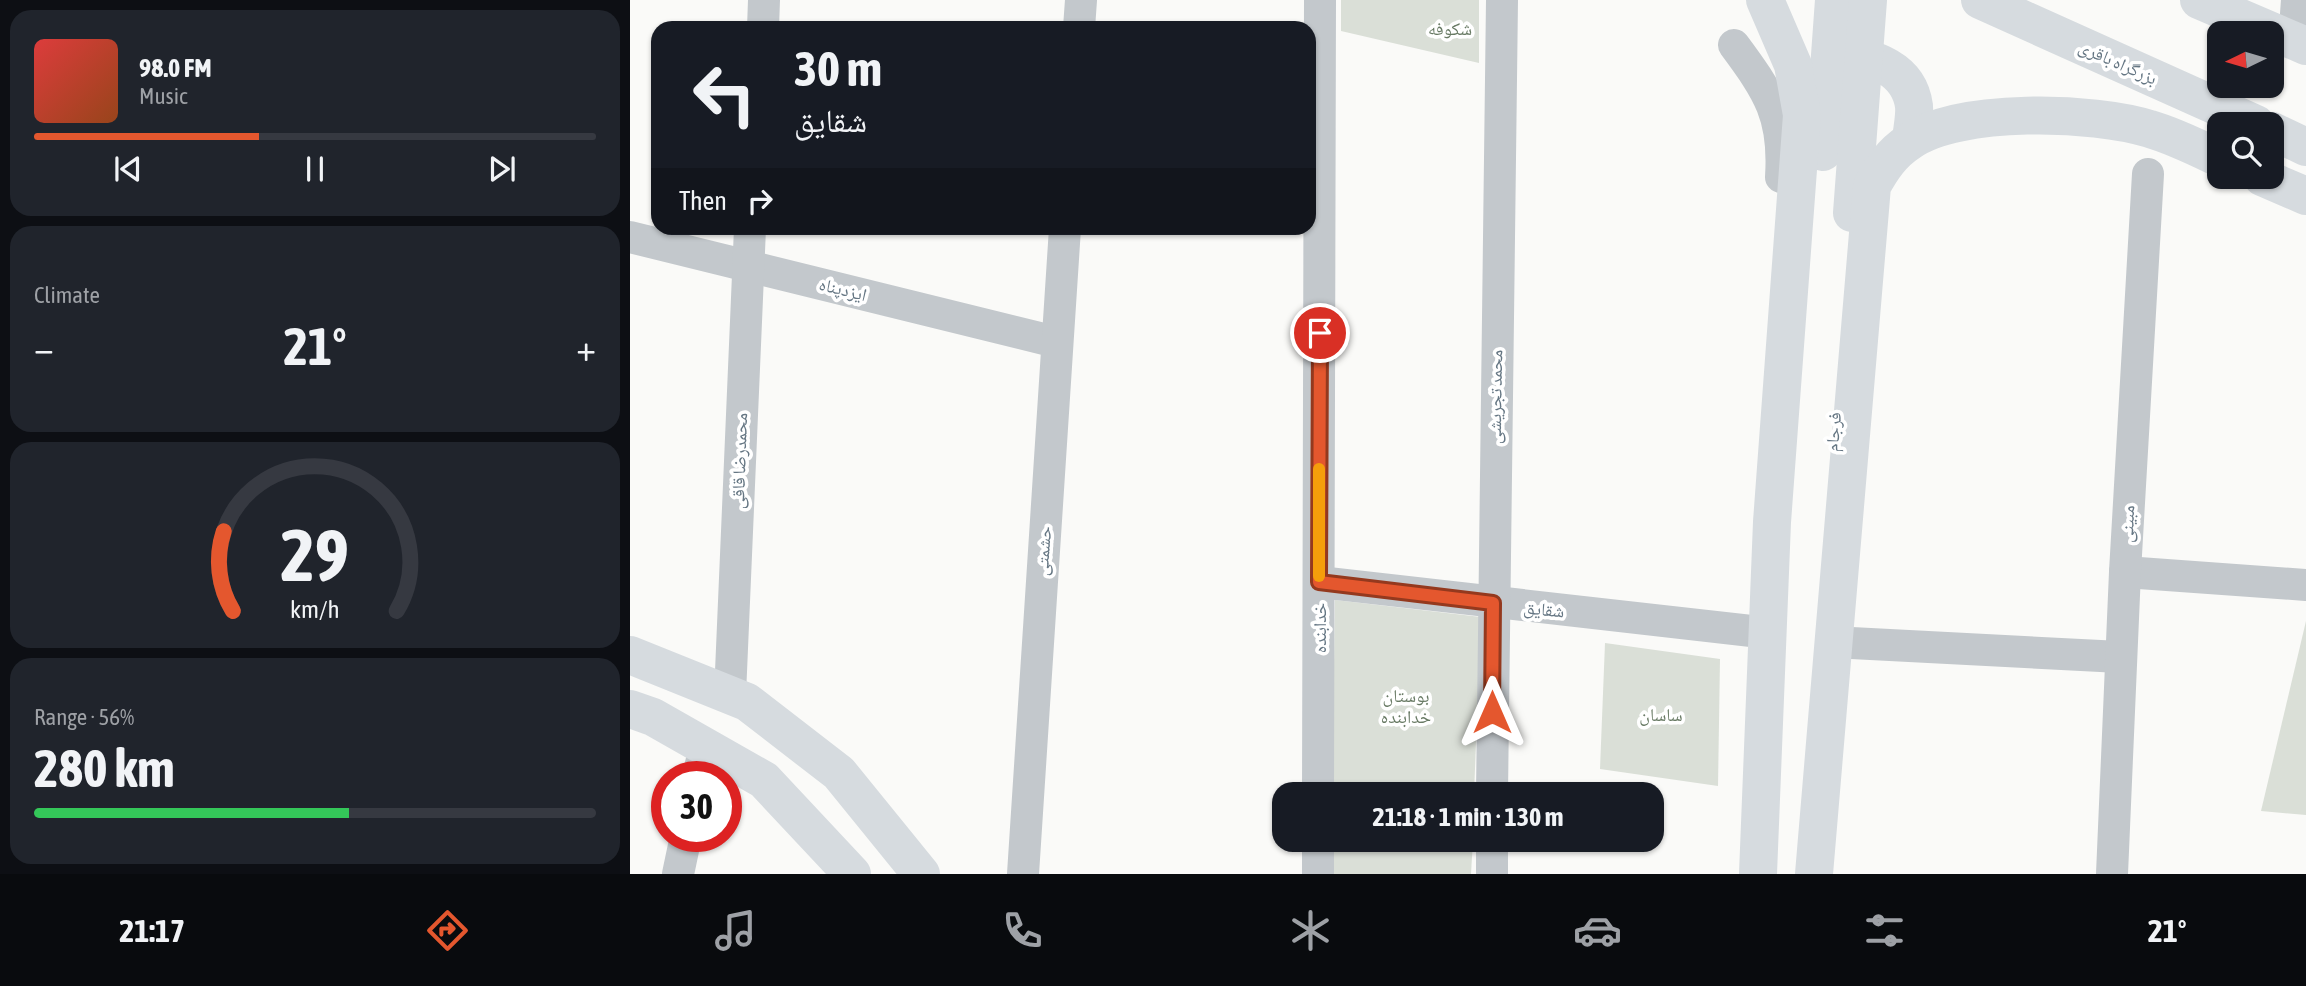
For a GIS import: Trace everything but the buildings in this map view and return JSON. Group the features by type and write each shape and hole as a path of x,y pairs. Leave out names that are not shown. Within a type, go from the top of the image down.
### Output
{"main road":[{"path":"1765,0 1793,65 1802,115"},
{"name":"فرجام","path":"1814,868 1788,798 1834,0"},
{"name":"فرجام","path":"1758,864 1788,798 1868,0"},
{"name":"بزرگراه باقری","path":"1980,0 2229,112"},
{"path":"2199,0 2300,20"},
{"path":"1758,864 1759,632 1772,522 1802,115 1811,87 1822,69 1841,56 1867,56 1885,64 1902,81 1914,105 1911,140"},
{"path":"1814,868 1872,186 1883,166 1911,140 1942,127 2002,117 2084,118 2147,127 2207,153"},
{"path":"2284,137 2306,147"},
{"path":"2284,186 2306,196"},
{"path":"630,655 747,702 839,773 921,874"},
{"path":"630,709 653,717 701,761"},
{"path":"742,773 764,780 847,871"}],"street":[{"path":"763,21 764,0"},
{"path":"1080,21 1081,0"},
{"name":"خدابنده","path":"1318,782 1320,0"},
{"name":"محمد تجریشی","path":"1492,782 1502,0"},
{"path":"1734,45 1772,103 1783,143 1759,632"},
{"name":"مبینی","path":"2112,874 2124,572 2148,174"},
{"name":"محمدرضا قاقی","path":"730,695 749,235"},
{"name":"حشمتی","path":"1023,874 1064,235"},
{"name":"ایزدپناه","path":"630,237 1056,342"},
{"path":"2124,572 2306,585"},
{"name":"شقایق","path":"1319,582 1759,632"},
{"path":"1832,642 2120,657"},
{"path":"678,874 683,852"},
{"path":"1318,852 1318,874"},
{"path":"1492,852 1492,874"}],"green space":[{"name":"شکوفه","path":"1341,0 1479,0 1479,63 1341,31"},
{"name":"بوستان خدابنده","path":"1335,600 1481,617 1474,782 1332,782"},
{"path":"2306,621 2306,815 2261,811"},
{"name":"ساسان","path":"1605,643 1720,659 1718,786 1600,769"},
{"path":"1332,852 1472,852 1471,874 1331,874"}],"slow traffic":[{"path":"1319,469 1319,576"}],"route":[{"path":"1320,333 1319,582 1493,603 1492,712"}]}
